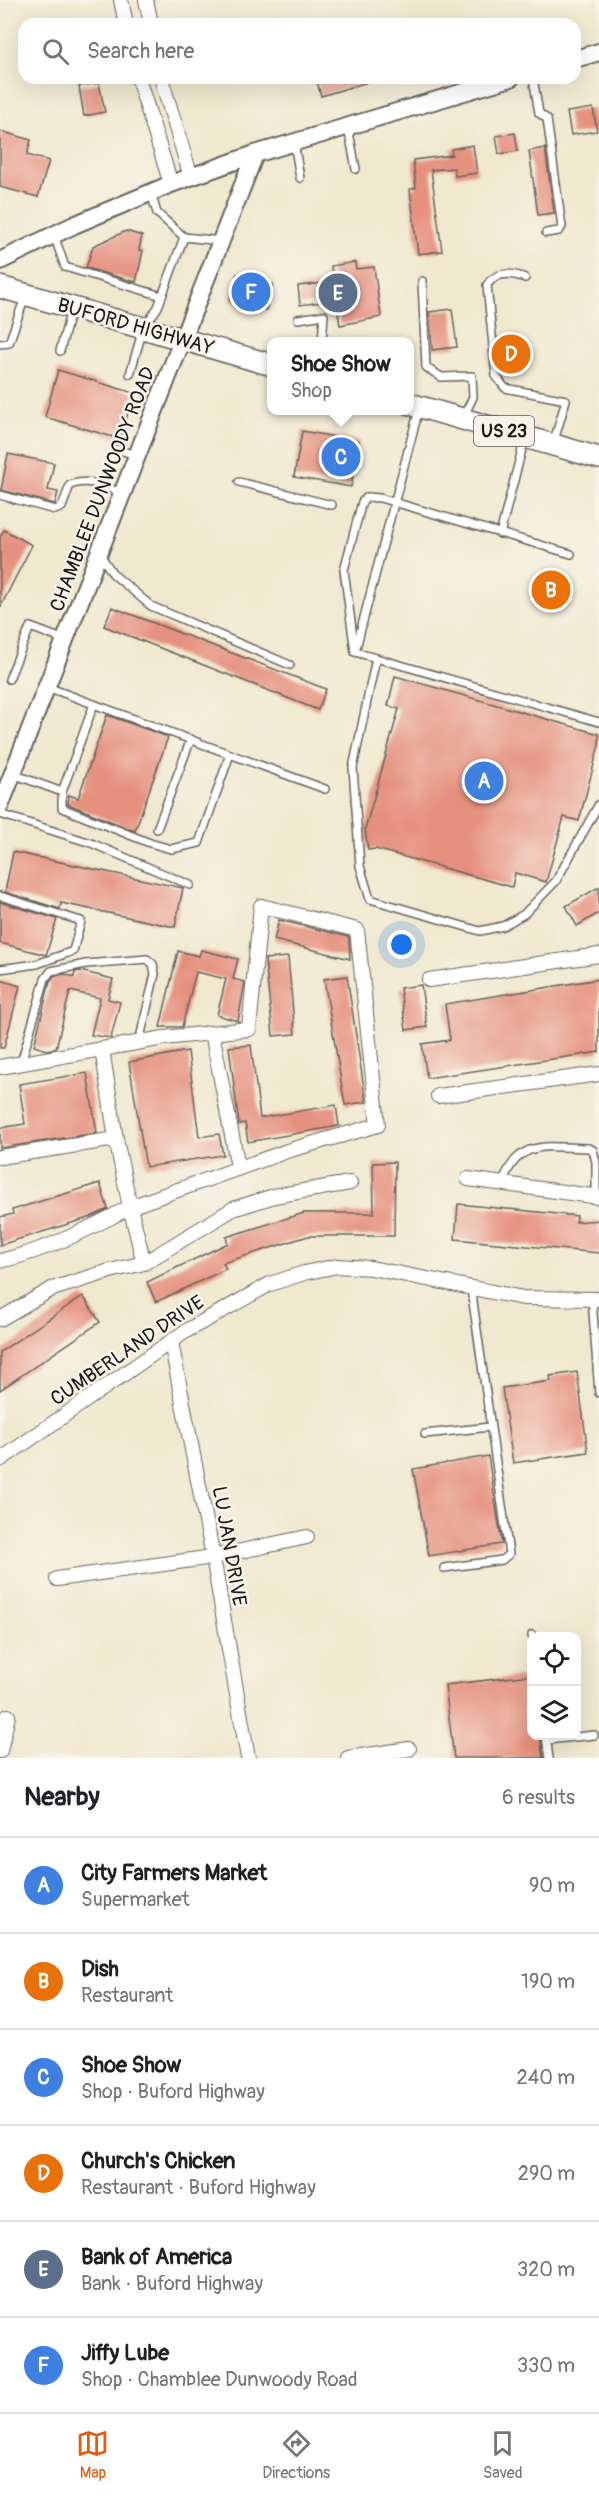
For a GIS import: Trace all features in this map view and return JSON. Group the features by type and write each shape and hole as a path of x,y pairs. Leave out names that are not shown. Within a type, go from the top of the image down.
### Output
{"main road":[{"name":"BUFORD HIGHWAY","path":"0,287 267,363"},
{"name":"US 23","path":"415,406 599,458"}],"street":[{"path":"121,0 125,18"},
{"path":"146,0 149,18"},
{"path":"581,57 599,52"},
{"path":"140,84 171,184"},
{"path":"162,84 191,177"},
{"path":"0,261 171,184 255,154 491,84"},
{"name":"CHAMBLEE DUNWOODY ROAD","path":"0,806 255,154"},
{"path":"0,1067 139,1042 249,1029 261,906 357,930 378,1125 238,1167 130,1207 65,1241 34,1253 0,1261"},
{"path":"429,980 599,955"},
{"path":"212,1033 238,1167"},
{"path":"102,1049 116,1139 144,1263"},
{"path":"438,1096 599,1074"},
{"path":"0,1157 116,1139"},
{"path":"468,1179 597,1197"},
{"path":"0,1320 52,1289 110,1270 144,1263 233,1209 274,1196 350,1183"},
{"name":"CUMBERLAND DRIVE","path":"0,1460 186,1331 270,1284 337,1266 371,1268 523,1298 596,1299"},
{"name":"LU JAN DRIVE","path":"171,1342 213,1557 248,1758"},
{"path":"57,1579 213,1557 307,1537"},
{"path":"0,1751 8,1716"},
{"path":"348,1758 409,1749"}],"lane":[{"path":"534,84 539,113 547,119 562,227 559,231 546,233"},
{"path":"348,127 356,169"},
{"path":"294,142 300,178"},
{"path":"151,193 157,213 184,237 221,241"},
{"path":"54,235 65,267 162,296"},
{"path":"130,374 143,329 158,307 184,237"},
{"path":"525,278 513,273 501,275 491,278 487,285 496,376 505,388 538,392 566,400 552,445"},
{"path":"422,281 426,367 441,377 472,376 472,397 463,419"},
{"path":"0,344 9,343 26,295"},
{"path":"60,351 71,308"},
{"path":"298,318 324,315 322,337"},
{"path":"355,652 395,502 413,415"},
{"path":"500,534 525,437"},
{"path":"117,449 138,456"},
{"path":"0,495 55,510 62,507 70,485 80,482 96,483 123,494"},
{"path":"239,482 332,505"},
{"path":"355,652 345,584 346,560 362,502 367,497 395,502 571,554"},
{"path":"99,554 113,574 151,606 290,665"},
{"path":"9,679 30,627 65,640"},
{"path":"355,652 599,723"},
{"path":"376,658 353,768 360,866 370,899 480,931 503,926 524,914 556,881 599,804"},
{"path":"47,687 325,789"},
{"path":"94,704 63,792 62,808 150,843 171,849 200,843 230,754"},
{"path":"157,829 191,739"},
{"path":"13,774 63,792"},
{"path":"0,814 91,843 190,885"},
{"path":"0,896 81,921 73,951 37,964 0,969"},
{"path":"21,1064 45,979 57,968 147,959 153,964 155,974 139,1042"},
{"path":"502,1184 509,1165 520,1153 540,1147 588,1148 593,1150 596,1162 597,1197"},
{"path":"444,1568 502,1560 509,1554 471,1288"},
{"path":"596,1299 599,1393"},
{"path":"425,1434 490,1427"},
{"path":"581,1736 594,1735"},
{"path":"546,1740 549,1758"}],"building":[{"path":"99,84 105,112 84,116 79,86"},
{"path":"318,84 361,84 321,96"},
{"path":"593,108 597,131 571,135 567,112"},
{"path":"0,131 31,140 27,155 49,161 38,197 0,187"},
{"path":"515,133 518,151 499,154 496,136"},
{"path":"473,145 477,173 455,176 454,168 431,170 442,251 418,254 410,189 416,188 413,160 452,155 451,149"},
{"path":"545,148 554,213 538,215 529,151"},
{"path":"126,231 142,236 139,250 143,251 136,282 86,268 93,246"},
{"path":"355,262 356,269 374,267 381,317 340,325 336,300 300,305 298,286 333,282 331,266"},
{"path":"237,274 273,284 266,310 230,301"},
{"path":"452,309 457,347 432,350 429,312"},
{"path":"518,335 523,370 504,373 498,338"},
{"path":"58,370 134,393 120,439 45,417"},
{"path":"302,431 359,441 351,487 294,477"},
{"path":"8,454 54,463 48,490 58,492 55,504 1,490"},
{"path":"4,530 32,545 0,608 0,537"},
{"path":"112,607 326,689 318,710 104,626"},
{"path":"395,676 599,734 599,745 579,821 564,817 546,882 515,873 512,887 376,849 368,850 365,829 399,709 388,706"},
{"path":"107,715 168,737 135,831 68,804 69,795 78,798"},
{"path":"13,852 183,888 175,927 61,903 60,909 5,892"},
{"path":"599,887 599,913 577,926 566,906"},
{"path":"0,902 57,919 46,955 0,943"},
{"path":"279,920 349,937 350,959 274,940"},
{"path":"201,950 238,959 233,979 245,982 238,1021 217,1015 226,979 196,972 182,1027 160,1027 178,951 199,956"},
{"path":"288,957 295,1034 273,1036 265,959"},
{"path":"80,971 113,979 108,999 120,1002 111,1038 91,1035 100,998 70,991 56,1048 47,1050 34,1046 50,981 54,976 64,974 74,977 75,972"},
{"path":"347,976 366,1102 345,1105 324,979"},
{"path":"599,979 599,1052 427,1078 422,1044 450,1040 445,1004"},
{"path":"0,980 20,986 4,1048 0,1048"},
{"path":"421,985 427,1027 406,1030 400,988"},
{"path":"251,1045 260,1118 336,1105 339,1126 248,1142 245,1123 239,1124 229,1047"},
{"path":"188,1051 199,1137 219,1134 223,1155 146,1167 129,1062"},
{"path":"87,1073 97,1133 0,1148 0,1128 25,1124 19,1084"},
{"path":"395,1162 394,1236 308,1236 223,1263 226,1269 156,1302 147,1282 228,1243 226,1237 304,1213 374,1213 373,1163"},
{"path":"100,1183 108,1209 91,1217 0,1245 0,1217 13,1214 12,1210"},
{"path":"458,1204 577,1216 576,1222 599,1220 599,1253 455,1239"},
{"path":"83,1296 100,1322 0,1390 0,1352"},
{"path":"577,1372 588,1452 513,1463 502,1388 551,1381 550,1376"},
{"path":"488,1456 502,1544 429,1556 413,1469"},
{"path":"527,1675 527,1740 541,1740 543,1758 454,1758 445,1685"}],"place":[{"name":"Jiffy Lube","path":"251,292"},
{"name":"Bank of America","path":"338,293"},
{"name":"Church's Chicken","path":"511,354"},
{"name":"Shoe Show","path":"341,457"},
{"name":"Dish","path":"551,590"},
{"name":"City Farmers Market","path":"484,781"}]}
